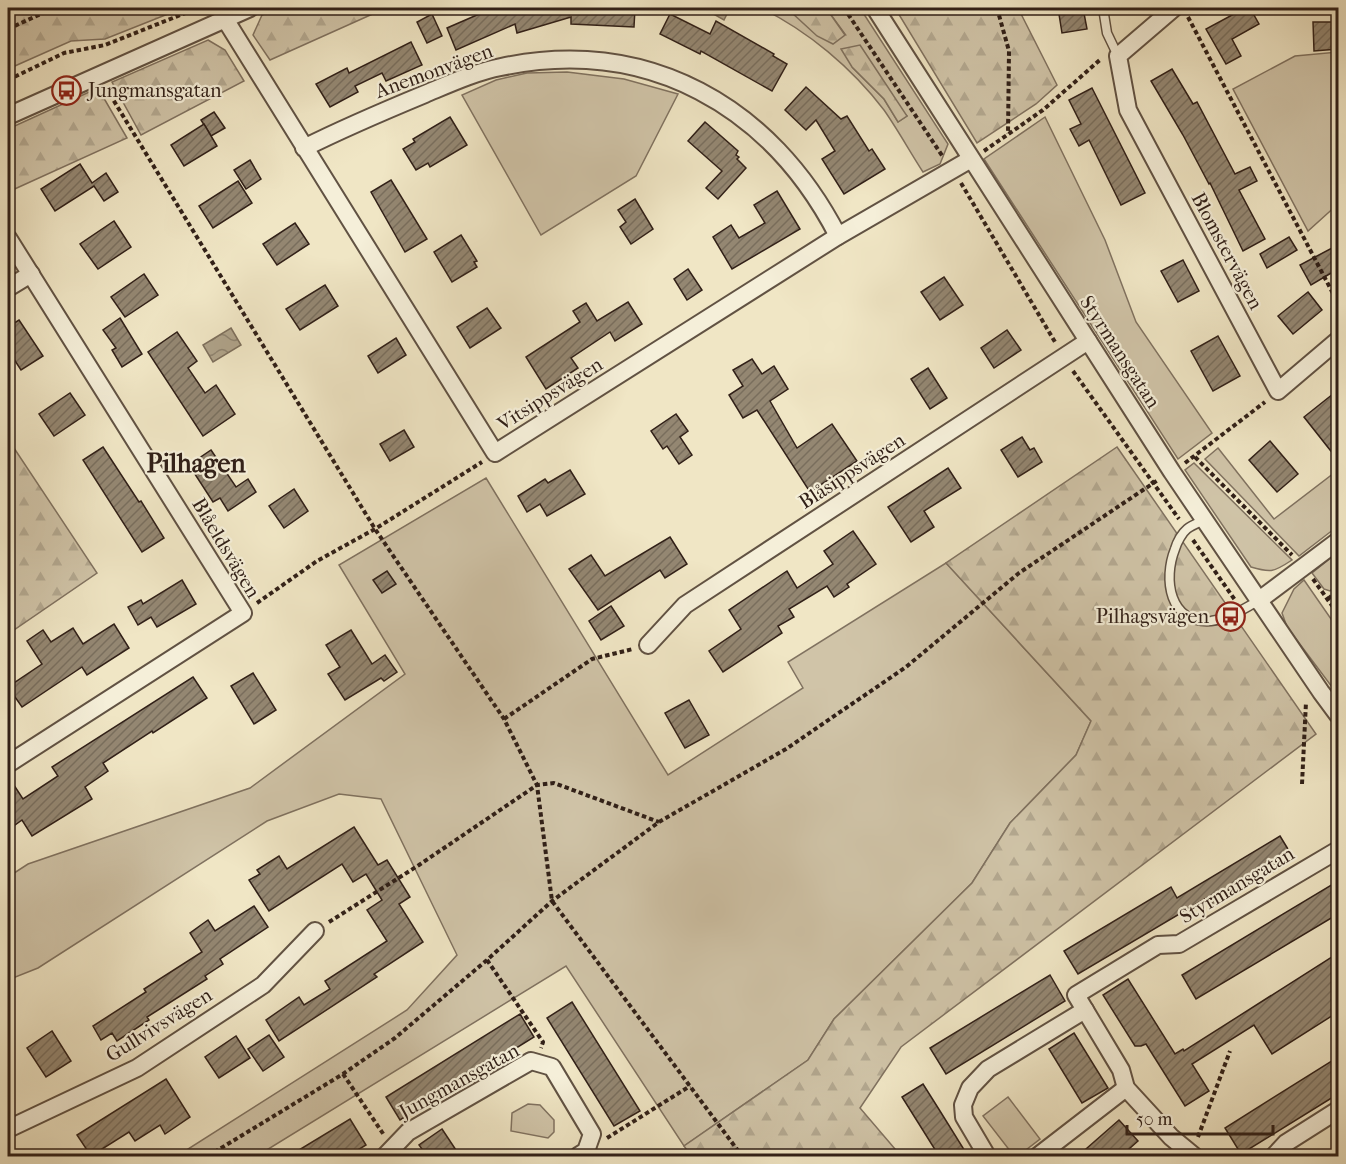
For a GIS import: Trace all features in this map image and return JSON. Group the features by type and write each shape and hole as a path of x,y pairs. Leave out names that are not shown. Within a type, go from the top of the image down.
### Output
{"street":[{"path":"8,116 250,8"},
{"name":"Styrmansgatan","path":"875,8 1172,472 1338,715"},
{"path":"1118,56 1174,8"},
{"name":"Vitsippsvägen","path":"225,19 495,453 838,237 971,159"},
{"name":"Blomstervägen","path":"1118,56 1128,110 1278,391"},
{"name":"Anemonvägen","path":"304,148 410,100 464,78 499,67 570,59 607,61 646,69 691,86 727,106 760,132 783,156 806,184 838,237"},
{"name":"Blåeldsvägen","path":"8,238 243,613 8,764"},
{"path":"8,288 31,274"},
{"path":"1278,391 1338,340"},
{"name":"Blåsippsvägen","path":"648,645 685,605 1088,341"},
{"path":"1258,600 1338,541"},
{"name":"Styrmansgatan","path":"1085,1010 1076,995 1158,945 1179,944 1338,850"},
{"name":"Gullvivsvägen","path":"8,1130 136,1068 263,985 315,931"},
{"path":"987,1156 964,1117 963,1105 970,1088 988,1069 1085,1010 1122,1070 1126,1088 1171,1137 1193,1156"},
{"name":"Jungmansgatan","path":"392,1154 408,1132 531,1061 552,1067 592,1134 582,1154"},
{"path":"1038,1156 1126,1088"},
{"path":"1274,1156 1286,1143 1338,1110"}],"lane":[{"name":"Blomstervägen","path":"1103,8 1107,33 1118,56"},
{"path":"1204,520 1186,529 1170,562 1169,592 1176,605 1186,614 1198,620 1211,621 1230,616 1258,600"}],"path":[{"path":"8,29 54,8"},
{"path":"8,80 64,53 105,45 198,8"},
{"path":"844,8 952,171 1064,357 1154,482 1241,610"},
{"path":"997,8 1010,51 1008,134"},
{"path":"1183,8 1338,303"},
{"path":"971,159 1043,110 1100,60 1118,56"},
{"path":"98,75 375,529 504,718 537,785 552,901 742,1156"},
{"path":"208,1156 343,1074 395,1038 552,901 658,822 786,748 906,667 1019,573 1154,482 1196,457 1278,391"},
{"path":"243,613 317,561 375,529 495,453"},
{"path":"1196,457 1304,568 1338,614"},
{"path":"1328,599 1338,590"},
{"path":"504,718 592,659 648,645"},
{"path":"1300,695 1307,704 1302,784"},
{"path":"315,931 419,865 537,785 554,783 658,822"},
{"path":"487,960 543,1042 537,1063"},
{"path":"1193,1156 1230,1051"},
{"path":"343,1074 392,1154"},
{"path":"582,1154 690,1086"}],"green space":[{"path":"8,8 183,8 105,39 71,41 8,69"},
{"path":"278,8 386,8 270,60 253,35 262,15"},
{"path":"761,8 789,8 790,11 845,34 826,8 860,8 948,144 940,164 923,172 884,110 858,80 812,39","holes":["852,67 907,116 898,122 884,99"]},
{"path":"789,8 826,8 845,35 833,44 817,36"},
{"path":"895,8 1018,8 1057,85 1036,104 977,143"},
{"path":"208,40 225,50 244,81 141,135 112,82"},
{"path":"860,45 907,116 898,122 884,99 852,67 841,49"},
{"path":"1338,52 1338,204 1308,231 1233,89 1295,56"},
{"path":"567,72 624,79 678,94 636,176 541,235 462,95 496,80 527,73"},
{"path":"98,88 127,138 8,192 8,129"},
{"path":"1045,117 1105,240 1136,322 1212,433 1178,459 984,159"},
{"path":"8,439 97,573 8,634"},
{"path":"1117,447 1316,734 901,1047 860,1108 901,1156 691,1156 684,1146 808,1060 834,1019 972,883 1010,823 1076,755 1091,721 946,563"},
{"path":"1218,448 1274,519 1338,470 1338,526 1299,556 1205,459"},
{"path":"1194,463 1292,560 1272,570 1251,567 1185,470"},
{"path":"486,478 668,775 803,688 788,662 946,563 1091,721 1076,755 1010,823 972,883 834,1019 808,1060 684,1146 566,966 257,1156 177,1156 407,1010 457,955 381,799 339,794 267,821 38,968 8,980 8,877 28,864 250,788 405,674 339,565"},
{"path":"1338,552 1338,583 1330,591 1324,589 1312,573"},
{"path":"1304,580 1338,629 1338,695 1287,627 1282,613 1294,589"},
{"path":"1008,1097 1040,1139 1018,1156 1014,1156 983,1116"},
{"path":"528,1104 540,1105 554,1120 554,1132 548,1138 511,1131 512,1113"}],"water":[{"path":"709,8 730,8 724,20 708,11"},
{"path":"231,328 241,345 213,362 203,345"}],"building":[{"path":"493,8 635,8 634,27 571,24 571,17 517,33 515,24 456,50 447,28"},
{"path":"1058,8 1083,8 1087,29 1062,33"},
{"path":"1245,8 1250,8 1259,24 1232,39 1241,56 1226,64 1206,29"},
{"path":"432,14 442,36 427,43 417,22"},
{"path":"670,14 710,34 716,21 774,54 773,56 787,64 772,91 701,51 700,54 660,34"},
{"path":"1313,22 1338,22 1338,49 1314,51"},
{"path":"411,42 422,65 386,81 382,73 355,86 358,92 330,107 316,84 347,68 349,73"},
{"path":"1172,69 1193,104 1197,102 1235,174 1250,167 1257,181 1239,190 1265,239 1243,251 1210,183 1151,81"},
{"path":"806,87 841,119 847,116 869,151 872,149 885,169 844,194 822,159 835,151 816,120 806,130 785,110"},
{"path":"1092,88 1145,193 1121,205 1089,140 1079,146 1070,129 1081,124 1069,100"},
{"path":"214,112 225,128 211,136 201,120"},
{"path":"450,117 467,145 430,167 428,163 416,170 403,149 415,142 413,139"},
{"path":"705,122 738,151 737,159 746,168 718,199 706,188 722,171 688,141"},
{"path":"204,124 217,146 184,166 171,145"},
{"path":"250,160 261,179 246,189 234,170"},
{"path":"80,164 92,183 106,173 118,192 104,201 94,186 55,211 41,189"},
{"path":"391,180 427,239 405,252 371,192"},
{"path":"238,181 252,203 213,228 199,206"},
{"path":"777,191 800,229 732,269 713,237 731,225 739,238 765,223 754,205"},
{"path":"635,199 653,229 631,244 620,227 626,222 618,210"},
{"path":"114,221 131,247 98,269 80,244"},
{"path":"295,223 309,244 277,265 263,244"},
{"path":"461,235 477,261 474,262 477,267 452,282 434,252"},
{"path":"1289,237 1297,250 1267,268 1260,254"},
{"path":"1332,248 1338,260 1338,269 1311,285 1300,265"},
{"path":"1183,260 1199,291 1178,302 1161,271"},
{"path":"688,269 702,290 687,300 674,279"},
{"path":"144,274 158,295 125,317 111,297"},
{"path":"944,277 963,305 940,320 921,292"},
{"path":"325,285 338,306 300,330 286,309"},
{"path":"1308,292 1322,310 1293,334 1278,316"},
{"path":"628,302 642,324 615,341 610,332 571,358 578,368 546,389 526,357 580,322 573,311 586,303 597,321"},
{"path":"487,308 501,328 470,348 457,327"},
{"path":"120,318 142,354 122,367 112,350 116,348 103,330"},
{"path":"19,320 43,356 21,370 8,350 8,327"},
{"path":"1007,330 1021,350 994,368 981,348"},
{"path":"177,332 197,361 188,368 205,393 216,385 235,414 203,436 148,352"},
{"path":"1218,336 1240,376 1213,391 1191,351"},
{"path":"396,338 406,355 378,373 368,356"},
{"path":"752,359 762,374 774,366 788,389 770,401 797,448 832,424 857,461 810,492 757,410 743,418 729,395 743,386 733,370"},
{"path":"928,368 947,398 930,409 911,379"},
{"path":"1338,390 1338,460 1304,417"},
{"path":"70,393 85,415 54,436 39,414"},
{"path":"676,414 688,431 680,437 692,455 679,464 667,446 663,449 651,431"},
{"path":"404,430 414,447 390,461 380,444"},
{"path":"1022,437 1030,450 1034,448 1042,462 1018,477 1001,450"},
{"path":"1270,441 1298,474 1277,492 1249,460"},
{"path":"103,447 164,538 142,552 83,460"},
{"path":"211,450 236,487 248,479 256,492 228,511 220,498 213,502 189,465"},
{"path":"948,468 961,488 924,511 934,527 911,542 888,507"},
{"path":"570,470 585,494 547,516 540,504 527,512 518,496 545,479 548,483"},
{"path":"294,489 308,511 284,528 269,506"},
{"path":"853,531 876,564 847,584 849,587 834,597 827,586 789,609 794,617 778,626 782,633 723,672 709,651 741,629 729,610 787,571 797,588 833,564 824,551"},
{"path":"670,537 687,564 665,578 660,570 598,610 569,569 591,555 605,576"},
{"path":"387,571 396,584 382,593 373,580"},
{"path":"182,580 196,604 157,627 151,617 138,625 128,607 141,600 143,604"},
{"path":"611,606 624,626 601,640 589,621"},
{"path":"114,624 129,648 87,675 82,667 22,707 8,687 42,664 27,641 43,630 51,642 73,628 83,644"},
{"path":"351,630 372,664 385,655 397,672 384,681 381,678 345,700 328,674 340,667 326,645"},
{"path":"253,673 276,710 254,724 231,686"},
{"path":"193,677 207,698 103,763 108,771 85,787 92,799 32,836 22,820 8,830 8,776 23,799 58,776 52,767"},
{"path":"689,700 709,735 685,748 665,713"},
{"path":"354,827 378,865 387,860 410,897 399,904 423,942 374,974 377,977 279,1041 266,1020 299,997 304,1005 330,989 325,981 387,941 367,910 382,900 366,874 353,882 342,864 269,911 249,880 260,874 257,870 279,856 287,869"},
{"path":"1280,836 1294,859 1214,907 1208,897 1078,974 1064,951 1171,887 1177,898"},
{"path":"1338,881 1338,914 1196,999 1182,975"},
{"path":"254,906 268,927 220,959 223,964 205,976 207,979 147,1017 149,1020 117,1041 112,1033 101,1040 93,1026 146,992 144,989 202,952 190,933 208,920 215,931"},
{"path":"1338,953 1338,1012 1272,1054 1254,1025 1192,1064 1209,1091 1185,1106 1146,1044 1135,1046 1103,995 1128,979 1175,1054 1183,1049 1184,1051"},
{"path":"1050,975 1065,1001 946,1074 930,1048"},
{"path":"572,1002 640,1111 614,1126 547,1018"},
{"path":"520,1014 534,1037 400,1120 386,1097"},
{"path":"52,1031 71,1061 46,1077 27,1048"},
{"path":"1074,1033 1108,1088 1082,1103 1049,1049"},
{"path":"269,1035 284,1057 263,1071 248,1049"},
{"path":"236,1036 250,1058 219,1078 205,1057"},
{"path":"1338,1057 1338,1094 1241,1154 1225,1128"},
{"path":"166,1079 190,1117 165,1134 160,1125 135,1141 129,1132 91,1156 77,1135"},
{"path":"923,1084 968,1156 939,1156 902,1097"},
{"path":"350,1119 366,1145 348,1156 289,1156"},
{"path":"1119,1120 1138,1141 1121,1156 1078,1156"},
{"path":"442,1129 460,1156 427,1156 419,1145"}],"place":[{"name":"Jungmansgatan","path":"67,90"},
{"name":"Pilhagsvägen","path":"1230,616"}],"district":[{"name":"Pilhagen","path":"196,463"}]}
